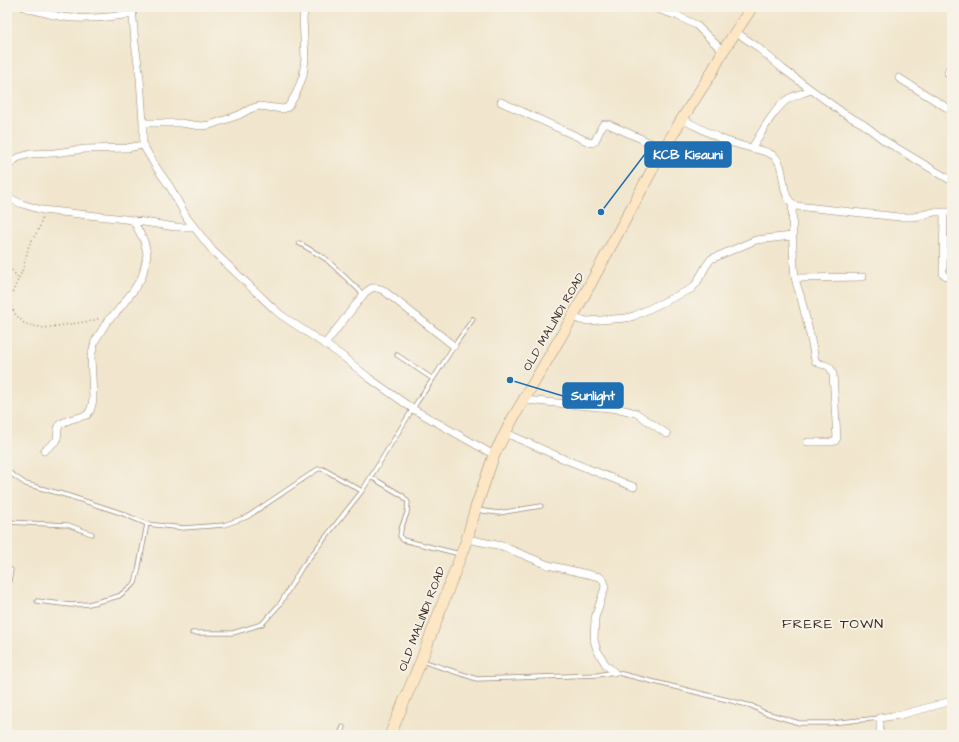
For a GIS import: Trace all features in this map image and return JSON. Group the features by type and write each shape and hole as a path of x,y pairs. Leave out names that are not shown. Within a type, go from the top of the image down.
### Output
{"main road":[{"name":"OLD MALINDI ROAD","path":"390,735 421,661 467,539 475,510 494,455 513,418 525,400 573,316 664,149 712,72 723,51 752,7"}],"street":[{"path":"24,7 63,17 78,18 110,17 132,10 140,78 143,145 194,227 213,250 281,315 341,355 369,378 413,409 494,455"},
{"path":"143,123 180,123 201,126 210,125 240,115 259,106 283,109 288,107 296,94 303,76 305,58 303,18 304,7"},
{"path":"651,7 678,16 696,25 723,51"},
{"path":"736,32 843,113 863,124 885,140 952,181"},
{"path":"952,64 948,74 952,78"},
{"path":"899,78 949,110 952,110"},
{"path":"752,148 773,114 788,98 811,90"},
{"path":"501,102 592,143 595,141 602,126 604,124 608,124 664,149"},
{"path":"682,119 723,140 771,154 777,159 779,164 788,199 796,206 899,217 914,217 934,212 948,212 944,274 952,278"},
{"path":"7,167 17,158 30,154 85,149 127,148 143,145"},
{"path":"7,198 42,210 133,220 175,227 194,227"},
{"path":"792,204 792,236 795,278 814,348 815,361 831,367 833,374 837,438 835,441 831,442 808,442"},
{"path":"44,451 57,440 58,428 60,424 86,415 92,408 93,398 90,357 95,341 108,320 116,313 133,291 142,277 145,268 147,254 144,241 133,220"},
{"path":"573,316 580,320 588,321 634,316 691,289 699,280 711,259 756,240 792,236"},
{"path":"795,278 863,277"},
{"path":"325,344 364,294 368,290 378,288 383,290 454,346"},
{"path":"525,400 620,409 636,414 667,434"},
{"path":"506,433 564,459 634,487"},
{"path":"467,539 502,546 548,564 600,577 604,581 605,587 595,618 594,640 597,650 606,665 614,672"},
{"path":"880,735 880,718 904,714 952,700"}],"lane":[{"path":"299,243 326,259 364,294"},
{"path":"192,633 233,633 262,624 280,604 302,567 362,491 413,409 434,379 454,346 473,320"},
{"path":"397,355 434,379"},
{"path":"7,471 26,484 121,513 147,524 183,528 224,525 247,517 318,469 323,469 362,491"},
{"path":"370,477 403,496 408,502 408,513 401,528 400,536 403,540 461,554"},
{"path":"475,510 499,513 542,506"},
{"path":"7,522 68,525 92,534"},
{"path":"37,601 77,605 89,604 118,596 135,583 147,524"},
{"path":"7,592 11,570"},
{"path":"421,661 477,680 598,675 614,672 752,706 762,712 799,723 831,723 880,718"},
{"path":"340,735 342,728"}],"path":[{"path":"42,210 39,229 29,245 23,269 10,300 10,304 15,314 25,324 44,328 100,318 108,320"},
{"path":"7,264 19,278"}],"place":[{"name":"KCB Kisauni","path":"601,212"},
{"name":"Sunlight","path":"510,380"}],"district":[{"name":"FRERE TOWN","path":"833,624"}]}
